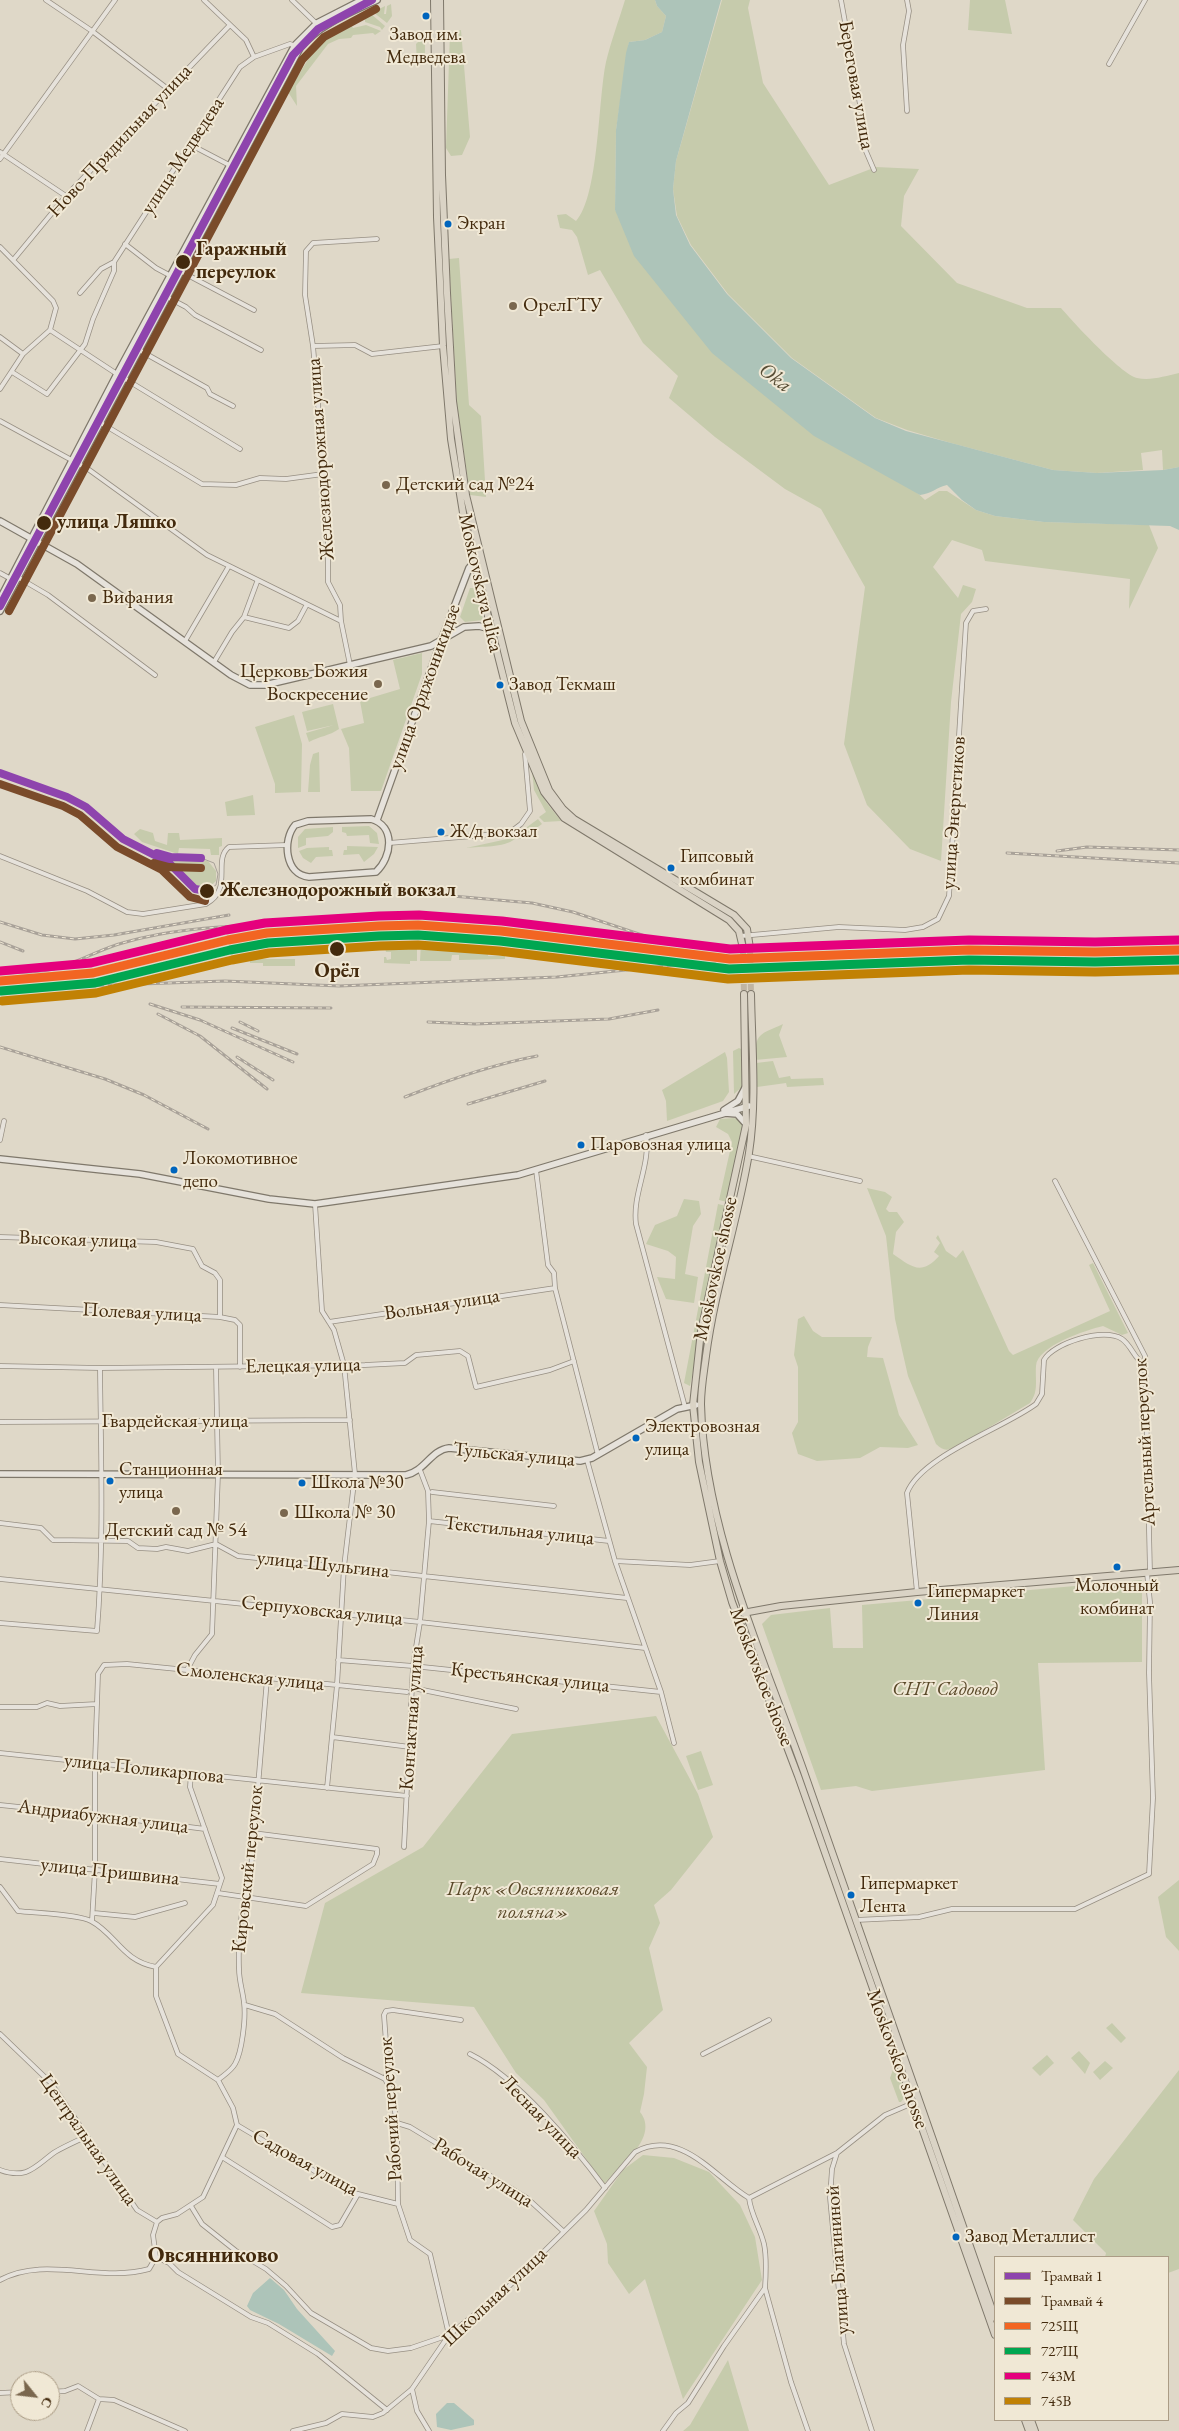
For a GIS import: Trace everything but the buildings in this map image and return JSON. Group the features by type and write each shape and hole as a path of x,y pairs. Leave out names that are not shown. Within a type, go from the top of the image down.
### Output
{"main road":[{"path":"0,599 117,374 229,165 298,46 319,26 362,0"},
{"path":"319,26 377,0"},
{"name":"Moskovskaya ulica","path":"434,0 434,107 444,293 458,439 466,495 480,558 521,721 546,783 554,797 574,818 734,915 744,924 745,935"},
{"name":"Moskovskaya ulica","path":"440,0 443,346 451,439 459,496 514,724 544,792 564,818 713,908 745,935"},
{"path":"0,611 101,423 298,46"},
{"path":"0,521 84,568 238,680 256,686 431,646 464,627 479,626 490,629"},
{"path":"474,562 480,558"},
{"name":"улица Орджоникидзе","path":"377,820 441,641 474,562"},
{"path":"371,819 377,820 386,830 389,843 388,856 376,872 309,877 301,876 292,866 287,844 291,830 300,823 371,819"},
{"path":"745,935 746,948"},
{"name":"Moskovskoe shosse","path":"851,1919 804,1772 745,1613 728,1559 708,1468 701,1405 709,1333 748,1156 750,1105 748,994 747,1082 750,1105 702,1331 693,1405 698,1462 720,1561 737,1615 851,1919 994,2315"},
{"path":"718,1113 738,1100 747,1082"},
{"path":"0,1159 140,1174 269,1199 315,1204 514,1176 718,1113 750,1105"},
{"path":"718,1113 737,1114 744,1120 746,1125"},
{"name":"Тульская улица","path":"420,1470 440,1450 449,1448 586,1460 598,1455 673,1411 685,1406 701,1405"},
{"path":"0,1474 406,1475 420,1470"},
{"path":"737,1615 781,1606 917,1592 1179,1570"},
{"name":"Moskovskoe shosse","path":"916,2102 994,2332"}],"street":[{"path":"46,0 92,30 168,89"},
{"path":"0,159 2,153 115,0"},
{"path":"204,0 246,40 254,58"},
{"path":"292,0 319,26"},
{"name":"Береговая улица","path":"841,0 861,110 865,149 874,170"},
{"path":"907,0 909,11 903,46 907,111"},
{"path":"1109,64 1145,0"},
{"name":"Ново-Прядильная улица","path":"14,259 66,196 230,26"},
{"name":"улица Медведева","path":"80,293 101,269 114,262 191,146 238,70 254,58 290,44 298,46"},
{"path":"191,146 235,168"},
{"path":"2,153 66,196"},
{"name":"Железнодорожная улица","path":"350,665 341,621 340,605 328,582 328,520 314,346 305,295 306,251 313,243 377,239"},
{"path":"125,244 156,268 176,279"},
{"path":"0,246 56,305 50,330 23,354 0,389"},
{"path":"12,372 47,394 87,340 92,319 114,270 114,262"},
{"path":"180,271 254,310"},
{"path":"167,297 260,350"},
{"path":"50,330 117,374 240,449"},
{"path":"0,337 23,354"},
{"path":"314,346 355,345 372,354 443,346"},
{"path":"139,350 208,388 210,394 233,406"},
{"path":"0,421 79,464 206,555 306,606 341,621"},
{"path":"101,423 202,484 236,485 260,478 286,478 323,474"},
{"path":"185,641 229,566"},
{"path":"0,573 11,578"},
{"path":"19,578 48,595 155,675"},
{"path":"214,662 244,616 257,582"},
{"path":"244,616 289,628 298,621 306,606"},
{"name":"улица Энергетиков","path":"745,935 838,928 905,930 923,927 938,919 949,896 966,624 973,611 986,609"},
{"path":"389,843 509,833 520,824 530,811 525,752"},
{"path":"0,856 87,891 122,910 138,914 210,902 218,893 222,881 222,856 229,847 287,844"},
{"path":"0,1140 4,1121"},
{"path":"646,1136 648,1147 636,1201 636,1224 685,1406"},
{"path":"748,1156 860,1182"},
{"path":"536,1170 548,1265 554,1273 555,1288 598,1455"},
{"name":"Артельный переулок","path":"851,1919 919,1917 952,1909 1074,1909 1149,1874 1153,1798 1144,1356 1055,1181"},
{"path":"315,1204 322,1311 339,1344 344,1365 354,1474 344,1567 337,1685 327,1788"},
{"name":"Высокая улица","path":"0,1237 156,1242 193,1248 202,1266 215,1274 220,1280 220,1317"},
{"name":"Вольная улица","path":"329,1322 555,1288"},
{"name":"Полевая улица","path":"0,1305 220,1317 235,1320 240,1325 240,1367"},
{"path":"917,1592 907,1493 911,1483 938,1461 1036,1404 1042,1389 1042,1366 1049,1353 1088,1336 1112,1335 1123,1340 1135,1358 1145,1365"},
{"name":"Елецкая улица","path":"0,1366 100,1368 344,1365 405,1363 416,1355 460,1351 468,1356 476,1387 550,1370 574,1361"},
{"path":"187,1670 195,1655 211,1639 215,1600 218,1474 216,1367"},
{"path":"0,1623 97,1631 101,1539 100,1368"},
{"name":"Гвардейская улица","path":"0,1422 350,1420"},
{"path":"586,1460 615,1561 661,1692 674,1743"},
{"name":"Контактная улица","path":"404,1847 413,1666 420,1622 429,1522 428,1491 420,1470"},
{"path":"432,1492 554,1506"},
{"name":"Текстильная улица","path":"429,1522 609,1540"},
{"path":"0,1523 41,1528 52,1540 81,1542 101,1539 128,1541 138,1548 156,1549 166,1547 188,1551 216,1544"},
{"name":"улица Шульгина","path":"216,1544 238,1556 344,1567 361,1571 627,1598"},
{"name":"Текстильная улица","path":"615,1561 690,1565 720,1561"},
{"name":"Серпуховская улица","path":"0,1579 215,1600 644,1648"},
{"name":"Крестьянская улица","path":"338,1660 661,1692"},
{"name":"Смоленская улица","path":"97,1704 98,1674 104,1665 109,1664 253,1676 267,1679 407,1692"},
{"name":"Кировский переулок","path":"218,2080 233,2067 237,2060 245,2005 239,1971 240,1923 244,1896 250,1881 267,1679"},
{"path":"413,1688 516,1709"},
{"path":"0,1707 37,1707 47,1704 60,1706 97,1704 95,1763 96,1870 92,1921"},
{"path":"332,1737 410,1747"},
{"name":"улица Поликарпова","path":"0,1753 191,1773 257,1782 407,1796"},
{"path":"191,1773 190,1787 222,1878 213,1905 156,1967 156,1996 178,2054 218,2080"},
{"name":"Андриабужная улица","path":"0,1805 96,1814 205,1829"},
{"path":"218,1893 306,1906 373,1864 377,1854 377,1849 253,1833"},
{"name":"улица Пришвина","path":"0,1859 220,1884"},
{"path":"0,1887 18,1911 92,1921 127,1954 142,1963 156,1967"},
{"path":"94,1913 135,1917 185,1903"},
{"path":"245,2005 275,2014 344,2058 385,2078"},
{"name":"Рабочий переулок","path":"398,2204 397,2123 391,2090 385,2078 388,2070 384,2015 386,2011 393,2010 461,2020"},
{"path":"703,2054 769,2020"},
{"name":"Центральная улица","path":"0,2034 51,2083 137,2210 157,2222"},
{"name":"Лесная улица","path":"470,2054 489,2064 514,2086 582,2158 605,2188"},
{"name":"Садовая улица","path":"218,2080 233,2108 236,2125 350,2192 398,2204"},
{"path":"808,2431 791,2382 765,2288 764,2244 751,2212 749,2198 836,2153 885,2115 916,2102"},
{"name":"Рабочая улица","path":"397,2123 410,2127 527,2198 563,2231"},
{"path":"0,2280 15,2272 32,2269 118,2274 148,2269 156,2257 153,2241 157,2222 162,2218 177,2214 203,2197 236,2125"},
{"path":"0,2170 16,2174 31,2169 44,2163 55,2152 87,2136"},
{"name":"Школьная улица","path":"387,2410 412,2389 449,2335 504,2291 586,2210 636,2152 656,2144 681,2150 707,2164 749,2198"},
{"name":"улица Благининой","path":"836,2153 832,2169 830,2198 844,2344 872,2431"},
{"path":"222,2157 332,2227 340,2225 358,2194"},
{"path":"191,2206 202,2224 236,2252 266,2269 286,2286 311,2313 371,2348 388,2350 411,2348 449,2335 430,2254 410,2240 398,2204"},
{"path":"156,2257 169,2263 178,2272 251,2317 268,2323 318,2354 387,2410 373,2417 342,2414 326,2423 293,2431"},
{"path":"662,2431 676,2413 688,2404 724,2346 765,2288"},
{"path":"60,2391 78,2386 99,2399 114,2400 185,2431"},
{"path":"412,2389 417,2411 429,2431"},
{"path":"87,2431 99,2399"}],"green space":[{"path":"625,0 655,0 657,6 666,16 662,32 645,40 629,42 616,130 615,210 925,500 939,491 947,491 976,510 995,516 1044,522 1149,525 1158,548 1129,609 1130,579 985,561 982,550 952,540 933,567 958,598 963,585 976,589 972,602 961,614 951,702 941,861 910,849 867,805 844,744 865,587 821,509 785,489 715,437 669,398 678,376 643,343 600,270 588,275 577,237 572,230 560,228 557,215 566,214 576,221 584,209 597,146 606,62"},
{"path":"722,0 750,0 748,8 763,83 829,185 876,167 919,169 904,196 901,226 957,283 1027,308 1061,308 1109,358 1137,378 1153,379 1179,373 1179,467 1163,470 1162,450 1141,453 1143,470 1097,473 1053,470 907,430 876,418 792,358 728,294 691,245 677,216 673,189 676,161"},
{"path":"970,0 1005,0 1012,34 968,30"},
{"path":"391,4 392,16 387,23 373,12 385,6 384,14 386,14 387,6"},
{"path":"370,13 385,26 382,30 380,27 365,22 365,15"},
{"path":"349,21 353,28 366,25 381,31 375,35 373,33 353,35 351,38 339,39 328,44 296,86 297,106 288,92 322,37"},
{"path":"461,30 470,137 462,155 451,156 446,148 450,33"},
{"path":"420,40 425,40 425,62 417,63 416,44"},
{"path":"459,258 469,405 481,416 486,497 470,495 457,404 449,259"},
{"path":"470,588 476,588 483,620 465,622 460,617"},
{"path":"422,653 422,674 381,791 351,791 349,748 341,729 364,723 360,701 400,689 393,660"},
{"path":"333,704 339,729 309,742 306,733 334,725 307,731 302,712"},
{"path":"294,715 302,744 301,792 275,793 275,784 255,727"},
{"path":"319,752 320,792 308,792 310,765 313,754"},
{"path":"532,771 546,802 561,821 544,822 539,817 546,812 534,790"},
{"path":"253,795 255,815 227,816 225,802"},
{"path":"538,819 542,824 521,839 515,839 505,844 466,848 512,838"},
{"path":"369,826 377,833 379,844 370,843 369,835 347,836 346,833 342,832 342,827"},
{"path":"333,827 333,832 328,836 306,838 306,845 298,848 298,837 305,829"},
{"path":"140,829 153,833 155,841 167,845 168,833 179,833 180,840 222,838 222,846 219,847 219,855 211,855 210,849 179,848 178,854 142,842 134,834"},
{"path":"347,846 378,847 374,854 364,862 359,854 343,855 344,850 347,850"},
{"path":"329,847 329,850 332,850 333,856 316,857 311,863 303,858 299,851 307,848"},
{"path":"175,858 208,861 216,871 216,881 207,889 198,889 172,864 171,861"},
{"path":"384,943 417,944 417,961 410,961 410,964 384,963 384,957 387,960 391,959 391,952 386,952"},
{"path":"421,943 489,948 488,956 505,955 505,959 459,960 459,955 452,955 451,961 420,961"},
{"path":"294,949 294,956 250,956 250,952"},
{"path":"250,959 295,959 295,966 263,966 263,963 250,963"},
{"path":"783,1024 779,1035 787,1057 755,1060 756,1044 760,1036"},
{"path":"739,1048 743,1050 743,1086 734,1094 733,1051"},
{"path":"725,1052 729,1092 723,1101 667,1121 666,1101 662,1090"},
{"path":"773,1061 779,1078 790,1076 791,1079 823,1078 824,1085 787,1087 786,1083 757,1087 756,1063"},
{"path":"734,1118 739,1120 743,1127 727,1202 719,1200 732,1142 728,1134 716,1127 720,1119"},
{"path":"867,1188 885,1192 892,1197 886,1209 889,1212 897,1212 904,1222 896,1232 893,1254 906,1263 922,1268 933,1262 939,1256 934,1252 940,1243 936,1238 938,1235 946,1251 956,1258 963,1250 1009,1351 1013,1355 1110,1311 1089,1265 1093,1263 1128,1333 1122,1335 1103,1326 1075,1335 1053,1346 1038,1359 1036,1366 1036,1390 1030,1403 956,1447 948,1450 941,1448 936,1444 908,1376 895,1319 886,1236"},
{"path":"684,1199 699,1201 701,1214 693,1226 685,1274 698,1277 694,1303 666,1299 657,1277 675,1279 676,1257 668,1251 646,1244 655,1225 677,1216"},
{"path":"718,1204 726,1206 690,1386 684,1383"},
{"path":"804,1316 813,1331 822,1337 872,1337 867,1357 883,1358 899,1415 918,1445 908,1448 880,1447 860,1458 817,1461 798,1454 792,1433 798,1422 798,1367 794,1355 798,1319"},
{"name":"СНТ Садовод","path":"1142,1580 1142,1662 1038,1663 1045,1770 872,1791 856,1786 821,1790 762,1624 771,1615 830,1608 833,1648 863,1648 862,1605"},
{"name":"Парк «Овсянниковая поляна»","path":"656,1716 698,1794 713,1837 671,1890 654,1905 660,1923 649,1948 663,2010 629,2043 647,2067 640,2112 645,2122 645,2131 636,2151 604,2184 544,2100 516,2073 474,2007 301,1993 325,1903 423,1847 512,1734"},
{"path":"701,1751 713,1785 698,1790 686,1756"},
{"path":"1179,1880 1179,1951 1166,1937 1158,1897"},
{"path":"1112,2023 1126,2038 1121,2043 1106,2028"},
{"path":"1079,2051 1090,2063 1085,2074 1071,2058"},
{"path":"1047,2055 1054,2063 1040,2076 1032,2068"},
{"path":"1105,2061 1113,2068 1100,2080 1093,2072"},
{"path":"895,2064 897,2064 907,2094 901,2102 899,2102 890,2078"},
{"path":"1179,2070 1179,2269 1169,2273 1169,2256 1105,2256 1106,2253 1073,2220 1094,2179"},
{"path":"643,2155 674,2158 709,2172 740,2205 755,2237 762,2280 683,2399 645,2279 629,2294 608,2263 607,2244 594,2211 623,2170"},
{"path":"728,2360 749,2431 683,2431 690,2425"}],"water":[{"name":"Oka","path":"655,0 721,0 676,161 673,189 676,215 690,245 727,294 791,358 875,418 906,431 1053,470 1097,473 1163,470 1179,467 1179,530 1170,526 1044,522 995,516 976,510 962,500 947,485 920,495 814,436 712,353 634,256 615,210 616,130 626,53 629,42 645,40 662,32 666,16 657,6"},
{"path":"270,2278 284,2290 297,2309 335,2351 332,2356 279,2324 250,2310 247,2306 253,2293"},
{"path":"447,2403 454,2403 474,2420 474,2425 451,2430 437,2427 436,2414"}],"tunnel":[{"path":"743,948 744,994"},
{"path":"750,948 751,994"}],"tram line":[{"name":"1","path":"0,606 293,55 318,29 372,0"},
{"name":"4","path":"9,611 302,60 324,37 376,9"},
{"name":"1","path":"0,773 67,797 86,807 123,839 168,862 195,889 207,891"},
{"name":"4","path":"0,784 63,806 80,815 117,847 162,870 190,897 205,901"},
{"name":"1","path":"157,853 171,857 201,858"},
{"path":"201,858 214,863 218,874 216,885 207,891"},
{"name":"4","path":"154,863 169,867 201,868"}],"railway":[{"path":"1057,851 1087,847 1179,850"},
{"path":"1007,853 1179,863"},
{"path":"430,894 532,903 573,912 645,936"},
{"path":"0,922 42,935 75,939 114,935 229,915"},
{"path":"0,973 50,970 117,945 142,938 207,928 256,925"},
{"path":"0,942 23,951"},
{"path":"0,989 225,981 339,986 557,977 675,965 715,964"},
{"path":"150,1004 200,1020 293,1062"},
{"path":"182,1007 331,1008"},
{"path":"428,1022 475,1024 609,1019 658,1010"},
{"path":"158,1014 200,1036 267,1089"},
{"path":"240,1022 258,1031"},
{"path":"232,1028 297,1054"},
{"path":"0,1047 105,1079 144,1095 208,1129"},
{"path":"405,1097 470,1074 537,1056"},
{"path":"237,1057 273,1080"},
{"path":"468,1104 545,1081"}],"transit line":[{"name":"743М","path":"0,971 91,963 226,930 265,923 379,916 419,915 502,921 730,949 969,940 1095,942 1179,940"},
{"name":"725Щ","path":"0,981 93,973 228,940 267,933 379,926 418,925 501,931 730,959 969,950 1095,952 1179,950"},
{"name":"727Щ","path":"1,991 95,983 230,950 268,943 379,936 418,935 500,941 729,969 969,960 1095,962 1179,960"},
{"name":"745В","path":"2,1001 96,993 232,960 269,953 380,946 418,945 499,951 728,979 969,970 1095,972 1179,970"}],"place":[{"name":"Завод им. Медведева","path":"426,16"},
{"name":"Экран","path":"448,224"},
{"name":"Гаражный переулок","path":"183,262"},
{"name":"ОрелГТУ","path":"513,306"},
{"name":"Детский сад №24","path":"386,485"},
{"name":"улица Ляшко","path":"44,523"},
{"name":"Вифания","path":"92,598"},
{"name":"Церковь Божия Воскресение","path":"378,684"},
{"name":"Завод Текмаш","path":"500,685"},
{"name":"Ж/д вокзал","path":"441,832"},
{"name":"Гипсовый комбинат","path":"671,868"},
{"name":"Железнодорожный вокзал","path":"207,891"},
{"name":"Орёл","path":"337,949"},
{"name":"Паровозная улица","path":"581,1145"},
{"name":"Локомотивное депо","path":"174,1170"},
{"name":"Электровозная улица","path":"636,1438"},
{"name":"Станционная улица","path":"110,1481"},
{"name":"Школа №30","path":"302,1483"},
{"name":"Детский сад № 54","path":"176,1511"},
{"name":"Школа № 30","path":"284,1513"},
{"name":"Молочный комбинат","path":"1117,1567"},
{"name":"Гипермаркет Линия","path":"918,1603"},
{"name":"Гипермаркет Лента","path":"851,1895"},
{"name":"Завод Металлист","path":"956,2237"}],"district":[{"name":"Овсянниково","path":"213,2256"}]}
